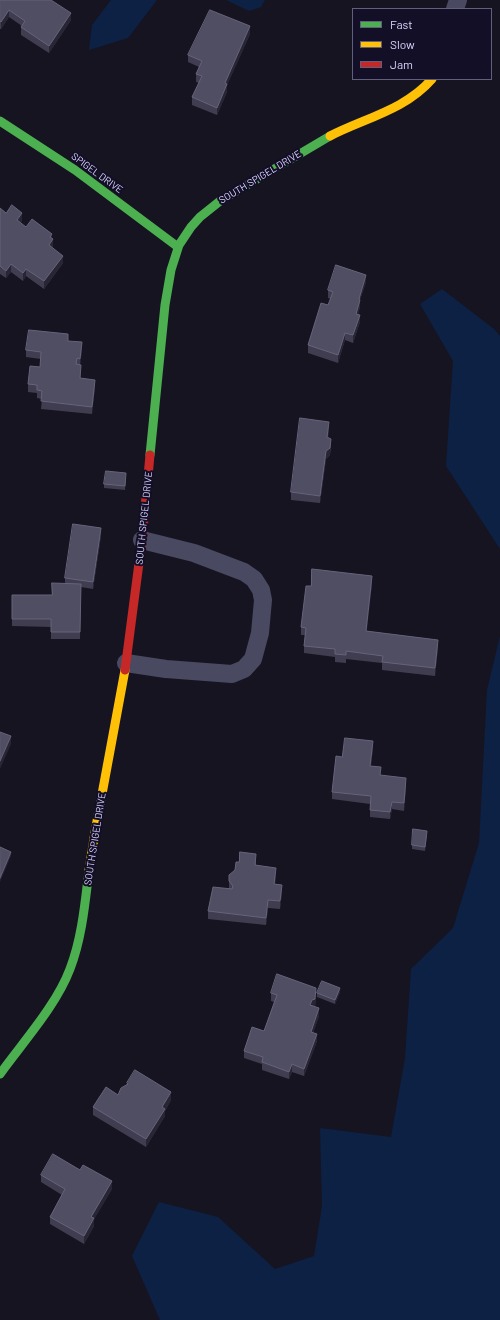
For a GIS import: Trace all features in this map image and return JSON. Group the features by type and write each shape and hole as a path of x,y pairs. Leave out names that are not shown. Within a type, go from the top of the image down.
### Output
{"street":[{"name":"SOUTH SPIGEL DRIVE","path":"0,1074 54,1002 70,970 79,941 95,832 126,663 142,540 165,305 170,274 178,247 182,238 196,221 217,202 301,152 346,128 410,100 425,89 431,80"},
{"name":"SPIGEL DRIVE","path":"0,121 75,170 178,247"},
{"path":"126,663 166,669 232,674 244,669 253,659 260,634 263,600 261,590 254,579 244,572 194,553 142,540"}],"water":[{"path":"111,0 157,0 128,38 89,50 92,25"},
{"path":"226,0 265,0 261,7 249,11"},
{"path":"442,289 494,329 500,336 500,549 446,466 453,361 420,304"},
{"path":"500,636 500,1320 160,1320 132,1256 159,1202 218,1217 275,1269 314,1256 322,1206 320,1128 391,1137 405,1058 411,969 453,928 479,843 487,690"}],"building":[{"path":"0,0 51,0 71,13 49,46 21,27 25,21 9,10 1,22"},
{"path":"210,10 250,26 225,83 227,84 217,108 192,97 202,76 196,74 202,61 188,55"},
{"path":"12,205 22,213 17,220 26,227 32,219 52,234 50,237 53,239 49,245 63,256 44,281 26,269 23,273 11,264 6,271 0,266 0,208 6,213"},
{"path":"336,265 366,275 356,314 360,315 353,335 345,333 338,355 308,345 321,303 328,305 333,292 328,290"},
{"path":"29,330 68,334 68,341 82,342 80,359 77,358 76,364 81,365 80,378 95,380 92,407 41,401 42,391 37,390 37,385 28,384 30,366 40,367 41,352 26,350"},
{"path":"300,418 329,422 327,437 331,439 330,448 326,451 320,496 291,492"},
{"path":"106,471 126,473 125,486 104,484"},
{"path":"73,524 101,528 93,582 65,578"},
{"path":"312,569 372,576 366,631 438,640 435,668 382,662 383,656 346,651 346,655 335,654 335,649 304,646 306,628 301,627 306,586 311,586"},
{"path":"52,583 81,584 80,632 51,632 51,619 12,619 12,595 52,595"},
{"path":"0,732 11,736 0,761"},
{"path":"345,738 373,741 370,766 381,767 380,775 406,778 404,803 392,802 390,812 370,810 371,796 332,792 336,756 342,757"},
{"path":"413,829 427,831 425,847 412,845"},
{"path":"0,847 11,852 0,878"},
{"path":"240,852 256,854 255,865 276,868 274,884 282,885 280,901 268,900 266,918 208,911 213,887 232,889 233,886 229,881 229,875 235,870 236,862 239,862"},
{"path":"277,974 316,988 315,999 312,1000 310,1005 319,1008 311,1032 317,1034 304,1069 292,1064 289,1072 262,1062 263,1057 244,1051 252,1027 264,1031 277,995 271,993"},
{"path":"322,981 340,988 335,1000 317,993"},
{"path":"135,1070 171,1092 162,1107 165,1109 146,1139 93,1107 106,1087 118,1095 121,1088 128,1084 127,1083"},
{"path":"53,1154 80,1170 83,1165 112,1181 91,1217 94,1218 84,1236 50,1217 65,1189 41,1175"}],"traffic: fast":[{"path":"0,121 75,170 178,247"},
{"path":"150,455 165,305 171,270 179,245 200,217 220,201 330,136"},
{"path":"0,1074 48,1010 64,983 74,957 80,933 89,870"}],"traffic: slow":[{"path":"330,136 397,106 421,90 431,80"},
{"path":"89,870 125,670"}],"traffic: jam":[{"path":"125,670 142,540 150,455"}]}
